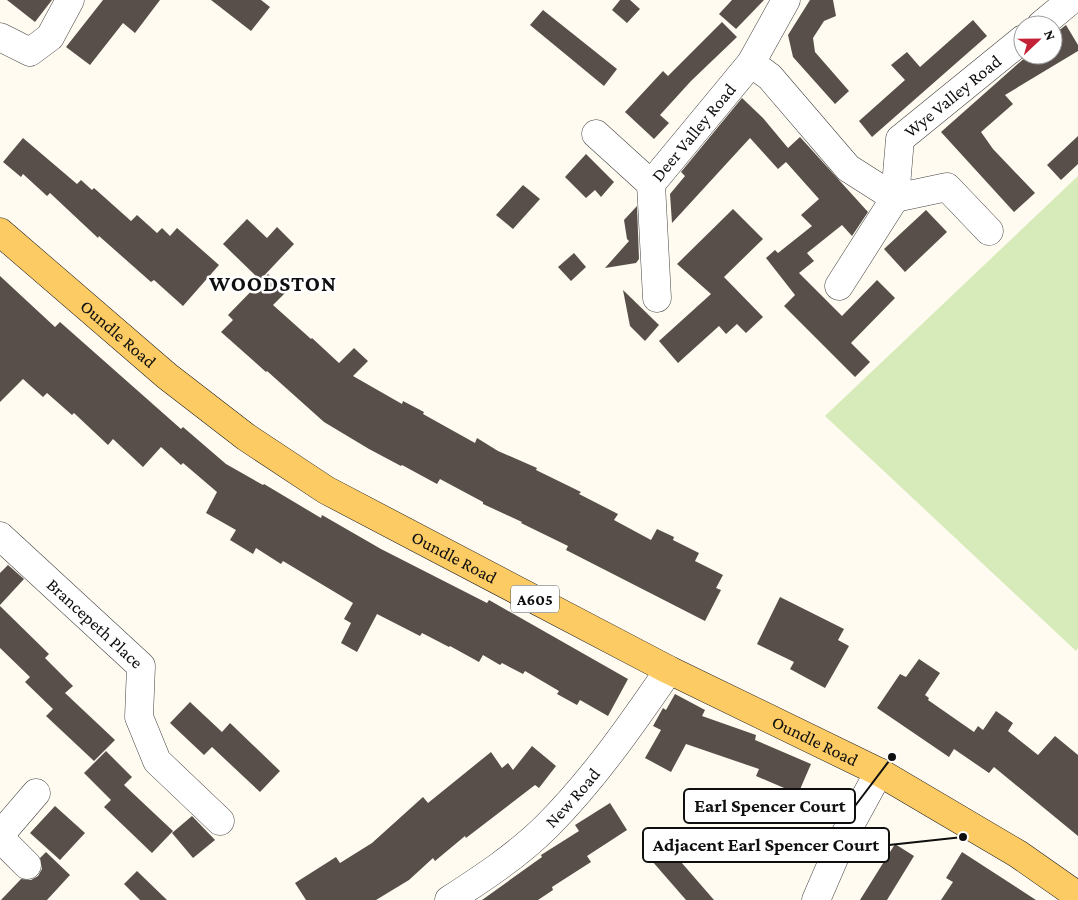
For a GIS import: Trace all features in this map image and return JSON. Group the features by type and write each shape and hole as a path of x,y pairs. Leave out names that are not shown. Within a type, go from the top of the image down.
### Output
{"main road":[{"name":"Oundle Road","path":"0,232 167,376 246,437 326,490 669,670 879,772 1018,854 1078,896"}],"street":[{"path":"0,37 30,52 50,37 70,0"},
{"name":"Deer Valley Road","path":"657,298 651,184 751,63 786,0"},
{"path":"1053,15 1071,0"},
{"name":"Wye Valley Road","path":"895,198 900,139 1013,47"},
{"path":"751,63 770,77 809,120 848,168 895,198 947,187 989,231"},
{"path":"596,134 651,184"},
{"path":"839,286 895,198"},
{"name":"Brancepeth Place","path":"0,536 141,666 139,718 156,761 220,821"},
{"name":"New Road","path":"449,900 520,850 546,827 571,800 598,766 640,712 669,670"},
{"path":"816,900 842,840 879,772"},
{"path":"27,865 0,836 36,793"}],"green space":[{"path":"1078,176 1078,648 1076,651 825,416"}],"building":[{"path":"7,0 52,0 35,22"},
{"path":"103,0 160,0 135,33 123,23 90,65 66,47"},
{"path":"211,0 261,0 270,7 251,31"},
{"path":"620,0 630,0 640,9 627,23 612,10"},
{"path":"732,0 764,0 736,29 719,14"},
{"path":"810,0 833,0 836,16 824,21 813,38 815,52 849,91 835,104 793,57 788,35"},
{"path":"543,10 617,69 604,86 530,25"},
{"path":"973,20 987,36 872,137 859,121 905,80 891,65 907,52 920,67"},
{"path":"722,22 737,37 691,81 660,115 669,123 654,139 625,112 663,71 668,76"},
{"path":"1066,25 1078,45 1078,51 1063,60 1063,27"},
{"path":"1017,65 1055,65 1005,95 1013,104 981,132 993,149 1035,193 1014,212 941,132"},
{"path":"742,98 763,118 788,148 800,137 868,212 852,236 842,225 807,253 814,261 799,273 842,316 877,280 895,298 851,343 870,362 855,377 784,306 795,295 766,258 775,250 778,253 812,226 801,215 819,199 786,162 778,169 750,138 672,223 670,194 685,176 681,172"},
{"path":"1078,136 1078,164 1061,180 1047,165"},
{"path":"23,138 77,184 81,180 92,190 94,188 131,221 137,215 157,233 162,228 170,236 177,228 219,265 183,306 154,280 151,282 99,236 98,238 50,193 47,196 23,174 21,177 3,162"},
{"path":"586,154 614,182 601,197 595,190 586,198 565,177"},
{"path":"523,185 540,199 513,229 496,215"},
{"path":"637,206 639,259 636,263 605,268 629,241 624,220"},
{"path":"733,209 763,239 724,277 763,317 746,333 737,324 726,334 719,326 678,363 659,341 711,294 677,264"},
{"path":"926,210 947,232 905,272 884,249"},
{"path":"247,219 267,238 277,227 294,244 260,280 223,244"},
{"path":"574,253 586,267 571,281 558,267"},
{"path":"268,274 286,292 273,305 311,339 339,363 354,348 368,361 353,376 402,404 403,401 424,412 423,414 475,443 477,438 498,451 537,468 536,470 581,492 579,494 618,514 614,520 651,540 657,529 674,537 673,540 699,553 695,561 723,575 716,588 721,590 705,621 566,550 568,546 483,504 483,502 440,479 437,484 401,466 324,422 221,332 233,320 228,315"},
{"path":"0,276 55,327 60,322 181,429 183,427 226,464 321,518 322,515 381,549 487,603 489,600 628,679 608,716 580,700 577,705 557,694 559,691 525,671 523,674 502,663 500,665 483,655 479,662 450,646 422,633 420,636 377,614 357,652 341,643 351,623 344,619 353,603 283,561 281,564 256,548 253,554 230,540 236,530 206,513 217,492 183,463 181,465 161,447 143,467 113,439 108,445 74,413 72,415 47,393 43,397 23,379 0,402"},
{"path":"623,290 659,325 645,341 630,326"},
{"path":"8,565 24,579 0,605 0,573"},
{"path":"780,597 844,629 838,640 849,646 825,688 790,669 794,662 757,644"},
{"path":"0,606 49,654 45,658 73,686 65,693 115,740 94,761 46,716 53,709 25,682 30,677 0,648"},
{"path":"919,659 940,673 925,695 929,698 928,700 974,732 978,726 983,730 996,711 1013,723 1008,731 1038,755 1055,736 1078,755 1078,836 994,767 989,773 954,749 949,757 877,708 900,674 906,677"},
{"path":"675,694 705,710 702,716 756,735 755,740 811,764 798,794 756,776 759,769 686,744 671,772 645,758 661,730 653,726 663,708 666,710"},
{"path":"190,702 222,732 230,723 280,771 260,792 212,747 204,755 170,723"},
{"path":"532,746 556,766 539,788 535,785 466,838 465,836 435,861 433,858 409,880 376,900 306,900 295,883 336,857 340,863 372,843 423,797 428,803 491,752 502,768 508,763 513,770"},
{"path":"106,751 132,777 124,785 173,831 152,853 104,807 111,800 84,773"},
{"path":"610,803 627,830 587,856 591,862 552,887 553,890 538,900 482,900 542,857 541,855 579,831 575,825"},
{"path":"55,806 85,833 60,860 30,833"},
{"path":"192,816 215,840 193,858 172,833"},
{"path":"895,844 914,856 887,900 860,900"},
{"path":"668,847 714,900 686,900 652,861"},
{"path":"46,852 70,875 47,900 1,900 21,879 31,880 38,876 42,869 40,858"},
{"path":"962,852 1036,900 941,900 953,882 946,878"},
{"path":"137,871 167,900 140,900 124,884"}],"place":[{"name":"Earl Spencer Court","path":"892,757"},
{"name":"Adjacent Earl Spencer Court","path":"963,837"}],"district":[{"name":"WOODSTON","path":"273,283"}]}
